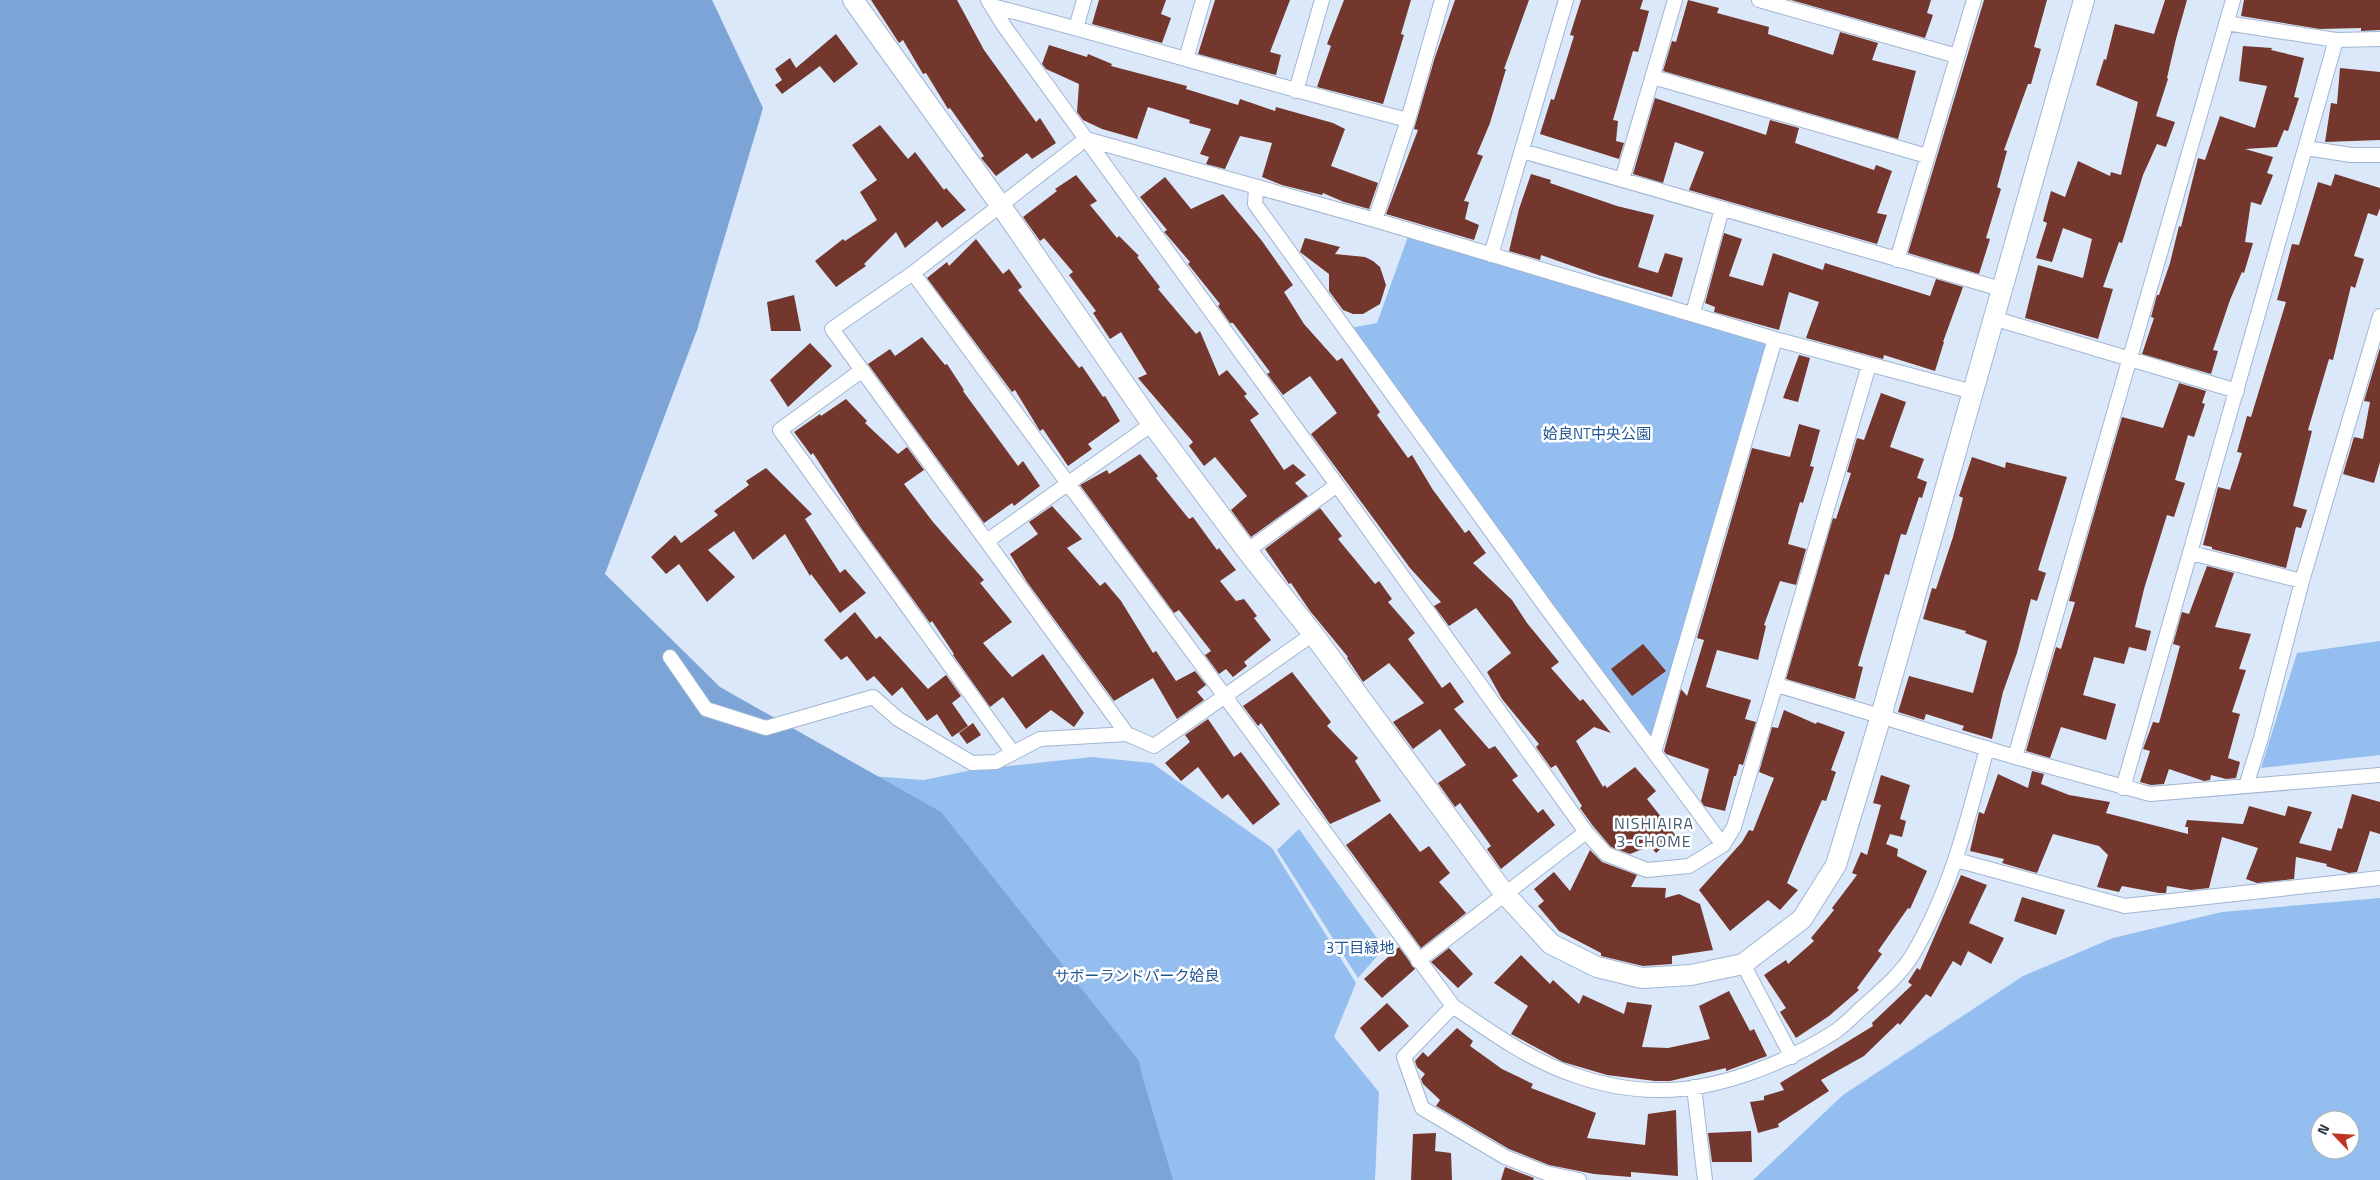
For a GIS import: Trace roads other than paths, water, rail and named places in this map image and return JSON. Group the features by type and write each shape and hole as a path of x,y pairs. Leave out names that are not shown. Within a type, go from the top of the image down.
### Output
{"street":[{"path":"852,0 1001,206 1152,424 1247,551 1313,634 1504,893 1550,944 1597,967 1642,978 1691,975 1743,964 1802,919 1836,865 1881,716 2084,0"},
{"path":"1076,28 1084,0"},
{"path":"1186,59 1203,0"},
{"path":"1296,91 1322,0"},
{"path":"1375,220 1408,120 1442,0"},
{"path":"1492,255 1566,0"},
{"path":"1622,180 1675,0"},
{"path":"1759,0 1958,56"},
{"path":"1897,260 1974,0"},
{"path":"2015,757 2232,0"},
{"path":"990,3 1296,91 1408,120"},
{"path":"990,3 1004,26 1586,832 1606,854 1647,870 1689,866 1723,846 1734,827 1869,365"},
{"path":"2226,23 2336,40 2380,39"},
{"path":"2124,788 2336,40"},
{"path":"1653,78 1927,156"},
{"path":"1086,139 913,272 832,329 1127,734"},
{"path":"1086,139 1375,220 1693,313 1775,339 1973,392"},
{"path":"2306,148 2351,156 2380,155"},
{"path":"1522,151 2001,289"},
{"path":"1256,188 1255,204 1548,610 1723,846"},
{"path":"1693,313 1722,210"},
{"path":"913,272 1067,484 1453,1006 1533,1059 1578,1077 1655,1090 1694,1087 1741,1076 1792,1057 1837,1030 1881,992 1912,955 1942,896 1956,860 1987,748"},
{"path":"2246,786 2261,738 2302,581 2380,316"},
{"path":"1993,318 2128,360 2237,391"},
{"path":"1654,752 1775,339"},
{"path":"861,371 780,430 1013,753"},
{"path":"987,541 1152,424"},
{"path":"1247,551 1337,485"},
{"path":"2191,553 2302,581"},
{"path":"670,657 706,709 766,728 873,697 898,719 972,763 996,762 1040,740 1127,734 1154,746 1225,698 1313,634"},
{"path":"1777,685 2015,757 2150,794 2380,775"},
{"path":"1418,961 1504,893 1586,832"},
{"path":"1956,860 2125,906 2380,878"},
{"path":"1743,964 1792,1057"},
{"path":"1453,1006 1404,1057 1422,1108 1505,1157 1546,1173 1579,1180"},
{"path":"1694,1087 1705,1180"}],"district":[{"name":"NISHIAIRA 3-CHOME","path":"1654,832"}],"park label":[{"name":"姶良NT中央公園","path":"1597,433"},
{"name":"3丁目緑地","path":"1360,947"},
{"name":"サボーランドパーク姶良","path":"1137,975"}]}
